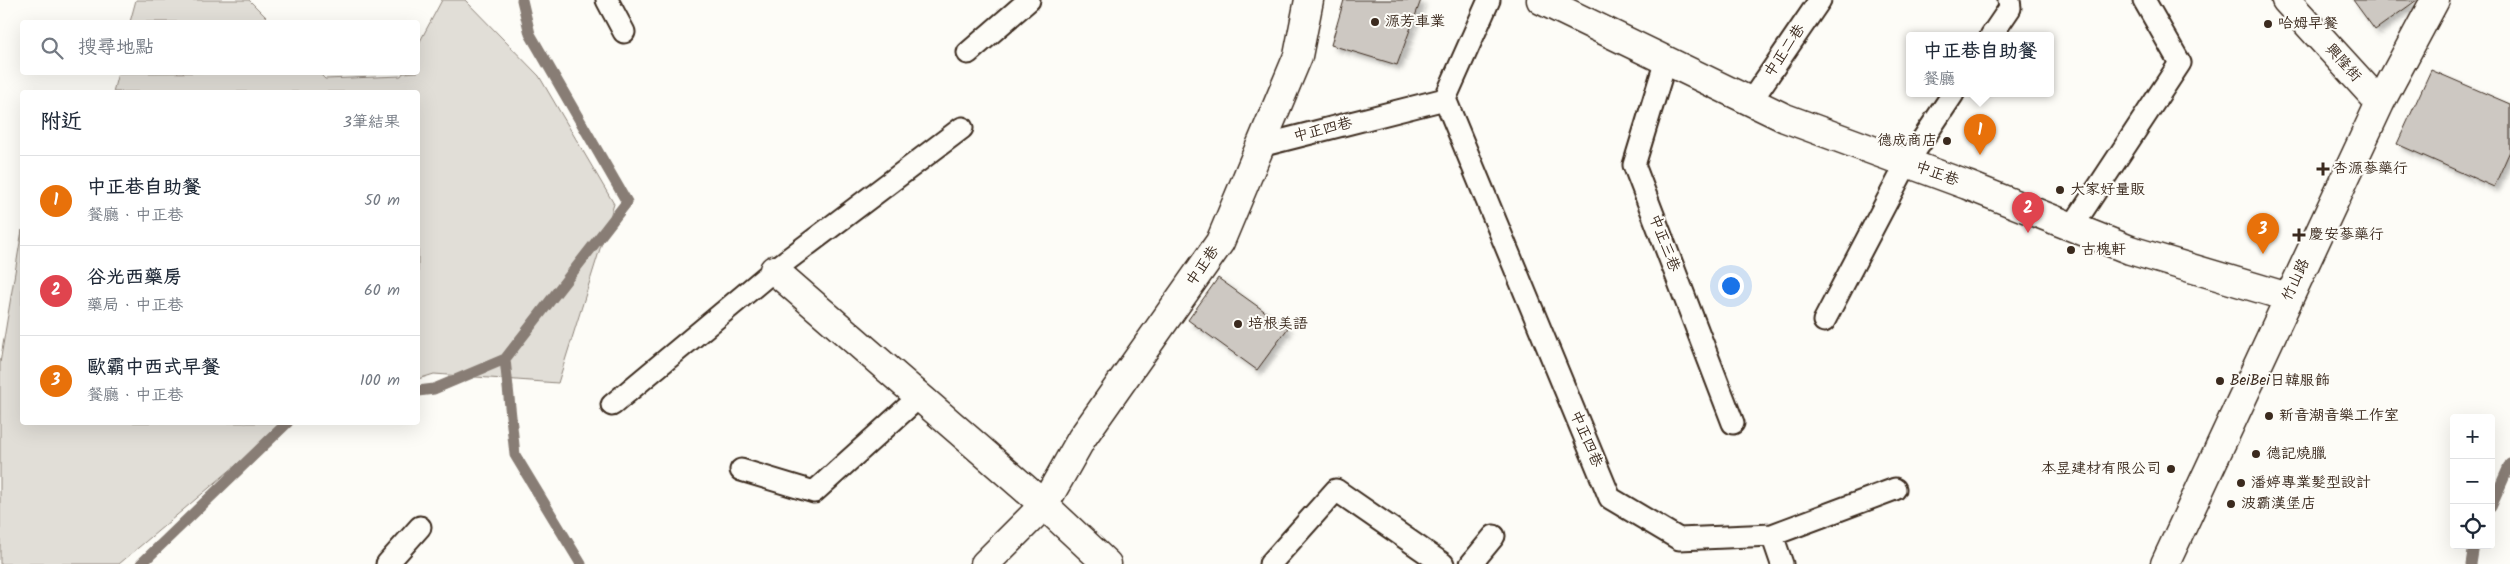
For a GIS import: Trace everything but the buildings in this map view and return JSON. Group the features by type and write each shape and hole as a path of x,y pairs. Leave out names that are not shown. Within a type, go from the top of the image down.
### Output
{"street":[{"name":"中正巷","path":"985,564 1044,505 1082,438 1220,242 1298,56 1309,0"},
{"name":"中正巷","path":"1541,0 1785,118 1907,163 2130,250 2288,296"},
{"name":"興隆街","path":"2286,0 2380,103"},
{"name":"竹山路","path":"2165,564 2288,296 2380,103 2435,0"},
{"path":"774,270 1044,505 1107,564"}],"lane":[{"path":"606,0 624,32"},
{"path":"968,53 1029,0"},
{"path":"1445,99 1489,0"},
{"name":"中正二巷","path":"1751,101 1820,0"},
{"path":"1994,32 2010,8 2009,0"},
{"path":"2072,227 2180,63 2144,0"},
{"name":"中正三巷","path":"1666,60 1634,165 1733,422"},
{"path":"1824,321 1907,163 1951,97"},
{"name":"中正四巷","path":"1260,146 1445,99 1610,498 1680,539 1772,535 1895,489"},
{"path":"612,405 774,270 962,128"},
{"path":"741,470 814,492 920,397"},
{"path":"1270,564 1336,490 1443,564"},
{"path":"387,564 420,527"},
{"path":"1772,535 1782,564"},
{"path":"1471,564 1494,536"}],"shaded area":[{"path":"136,0 249,0 269,20 131,20"},
{"path":"442,0 465,0 539,76 614,204 558,383 434,374 420,378 420,90 114,90 117,75 321,75 325,79 420,75 420,41"},
{"path":"20,242 20,425 284,425 119,564 0,564 0,363"}],"waterway":[{"path":"522,0 530,34 627,202 505,359 515,455 581,564"},
{"path":"420,391 434,389 505,359"},
{"path":"141,564 285,425"},
{"path":"2492,504 2510,464"},
{"path":"2471,564 2473,549"}],"place":[{"name":"源芳車業","path":"1375,22"},
{"name":"哈姆早餐","path":"2268,24"},
{"name":"德成商店","path":"1947,141"},
{"name":"中正巷自助餐","path":"1980,155"},
{"name":"杏源蔘藥行","path":"2323,169"},
{"name":"大家好量販","path":"2060,190"},
{"name":"谷光西藥房","path":"2028,233"},
{"name":"慶安蔘藥行","path":"2299,235"},
{"name":"古槐軒","path":"2071,250"},
{"name":"歐霸中西式早餐","path":"2263,254"},
{"name":"培根美語","path":"1238,324"},
{"name":"BeiBei日韓服飾","path":"2220,381"},
{"name":"新音潮音樂工作室","path":"2269,416"},
{"name":"德記燒臘","path":"2256,454"},
{"name":"本昱建材有限公司","path":"2171,469"},
{"name":"潘婷專業髮型設計","path":"2241,483"},
{"name":"波霸漢堡店","path":"2231,504"}]}
